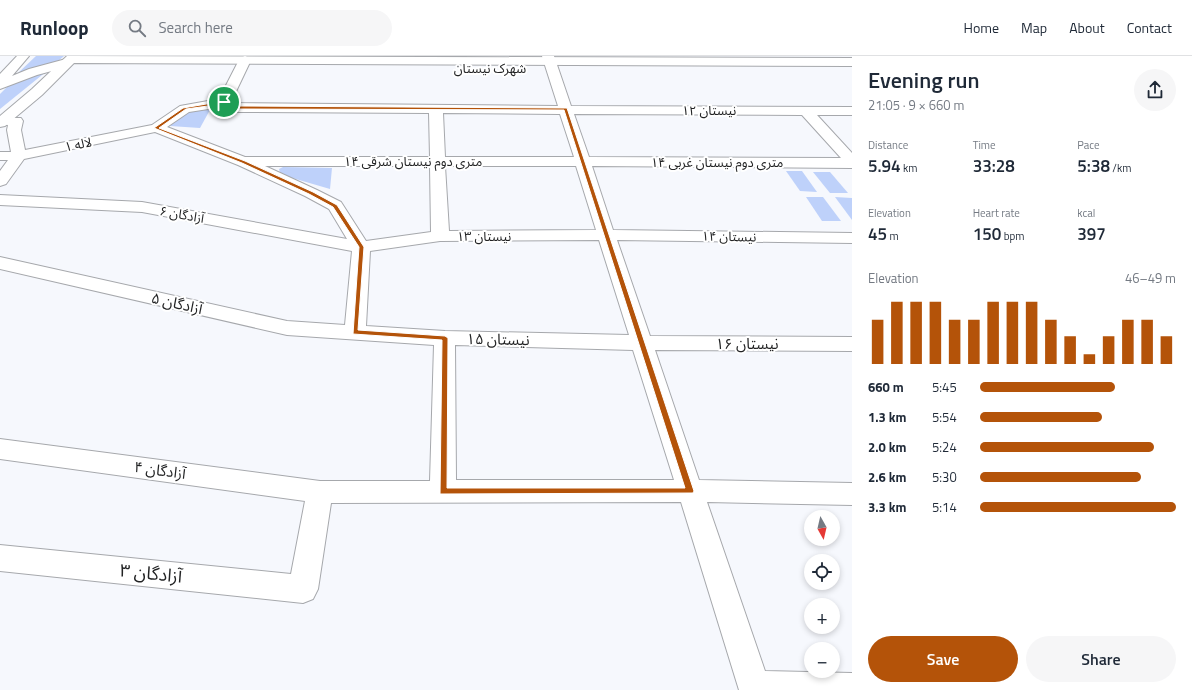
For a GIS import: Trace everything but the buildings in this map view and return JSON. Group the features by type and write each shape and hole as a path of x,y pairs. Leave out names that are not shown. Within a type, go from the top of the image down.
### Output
{"main road":[{"path":"0,83 23,56"},
{"path":"0,83 70,59 245,60 319,58 549,58 852,62"},
{"path":"549,58 754,688 852,689"},
{"path":"2,122 37,92 70,59"},
{"path":"156,128 185,108 224,102 245,60"},
{"name":"نیستان ۱۲","path":"224,102 227,106 237,108 852,111"},
{"path":"436,108 440,236"},
{"path":"806,110 852,162"},
{"path":"0,181 19,156 14,130 16,120 2,122"},
{"path":"156,128 243,162 311,193 335,206 362,247 355,332"},
{"name":"لاله ۱","path":"0,156 19,156 156,128"},
{"name":"۱۴ متری دوم نیستان شرقی","path":"243,162 583,161"},
{"name":"۱۴ متری دوم نیستان غربی","path":"583,161 852,162"},
{"name":"آزادگان ۶","path":"0,200 142,207 362,247"},
{"path":"319,239 329,238 338,234 346,223"},
{"name":"نیستان ۱۳","path":"362,247 440,236 607,235"},
{"name":"نیستان ۱۴","path":"607,235 852,238"},
{"name":"آزادگان ۵","path":"0,263 287,328 355,332"},
{"name":"نیستان ۱۵","path":"355,332 445,338 642,343"},
{"path":"443,492 445,338"},
{"name":"نیستان ۱۶","path":"642,343 852,344"},
{"name":"آزادگان ۴","path":"0,449 320,492 690,491 852,494"},
{"name":"آزادگان ۳","path":"0,558 303,589 320,492"}],"shaded area":[{"path":"36,56 64,56 56,63 17,74"},
{"path":"47,71 0,109 0,94 9,85"},
{"path":"211,108 200,128 170,126 188,112"},
{"path":"283,167 332,168 330,189 282,175 279,169"},
{"path":"786,171 802,171 817,192 800,191"},
{"path":"813,172 830,172 848,193 830,193"},
{"path":"806,197 823,197 841,221 822,221"},
{"path":"835,197 852,198 852,220"}],"district":[{"name":"شهرک نیستان","path":"490,68"}],"route":[{"path":"224,102 227,106 237,108 566,109 690,491 443,492 445,338 355,332 362,247 335,206 311,193 243,162 156,128 185,108 224,102"}]}
